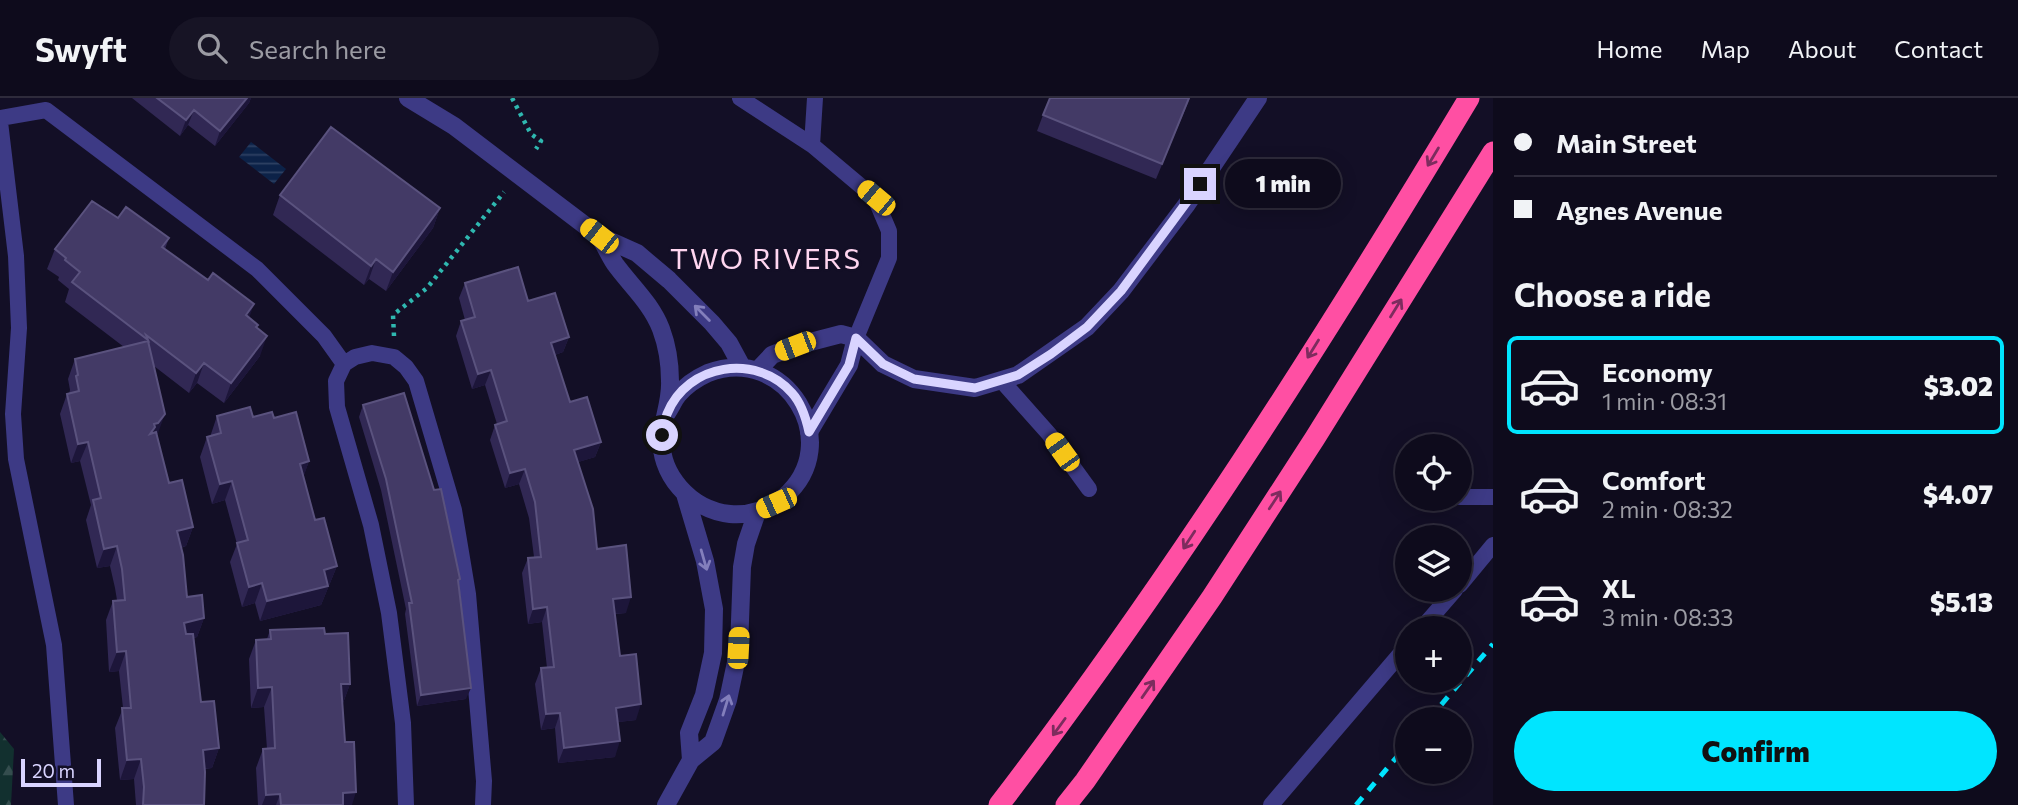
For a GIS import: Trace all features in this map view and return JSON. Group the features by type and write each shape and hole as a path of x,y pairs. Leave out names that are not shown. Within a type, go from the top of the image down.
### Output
{"highway":[{"path":"999,805 1053,735 1169,571 1273,413 1469,98"},
{"path":"1066,805 1227,574 1493,152"}],"street":[{"path":"408,98 454,126 599,236 637,253 669,280 729,342 750,369"},
{"path":"750,369 772,355 795,346 841,334 856,338 883,364 914,379 975,388 1018,375 1087,327 1121,291 1187,204 1258,98"},
{"path":"599,236 615,264 648,304 662,330 671,382 662,435 663,457 671,477 685,494 706,509 731,515 757,512 776,503 792,490 803,472 809,453 809,432 804,411 793,393 777,379 750,369 719,369 697,378 679,393 667,413"},
{"path":"809,432 849,365 856,338"},
{"path":"685,494 705,561 714,609 713,653 704,695 689,733 691,760"},
{"path":"666,805 691,760 713,742 728,700 738,648 742,566 757,512"}],"lane":[{"path":"740,98 812,145 876,198 889,231 889,258 856,338"},
{"path":"812,145 815,98"},
{"path":"66,805 54,645 16,459 13,414 19,328 16,256 0,120 46,110 257,269 324,336 344,364"},
{"path":"406,805 403,723 389,613 371,525 337,407 336,381 344,364 355,357 372,353 394,357 416,381 454,510 468,594 484,781 483,805"},
{"path":"1001,380 1049,434 1089,489"},
{"path":"1472,496 1493,497"},
{"path":"1472,570 1493,545"},
{"path":"1432,616 1445,602"},
{"path":"1271,805 1395,660"}],"path":[{"path":"512,98 531,134 541,142 536,149"},
{"path":"394,357 393,315 427,288 504,191"}],"green space":[{"path":"0,732 14,749 11,805 0,805"}],"water":[{"path":"251,142 286,169 274,184 239,157"}],"building":[{"path":"157,98 247,98 220,131 194,110 186,120"},
{"path":"1050,98 1189,98 1162,164 1043,115"},
{"path":"331,127 440,208 393,272 376,259 371,266 280,195"},
{"path":"92,201 118,218 126,207 169,238 162,247 208,280 213,273 254,304 246,315 267,336 231,383 204,363 196,373 72,282 80,272 55,249"},
{"path":"518,267 528,301 555,293 569,337 551,343 570,402 587,397 601,442 574,450 593,509 597,549 626,545 631,597 613,599 620,656 636,654 641,704 616,708 620,741 564,748 560,713 546,714 541,668 554,667 547,607 533,609 528,558 541,557 535,502 525,469 510,473 495,425 507,421 491,370 478,374 461,321 475,317 465,283"},
{"path":"148,341 165,414 154,424 150,434 156,432 169,483 182,480 193,527 177,531 183,555 187,597 202,595 204,618 184,623 186,634 193,634 201,702 214,701 219,748 203,750 204,805 143,805 141,759 127,760 122,708 131,708 126,651 117,652 113,601 125,600 122,569 117,546 104,549 93,500 101,498 88,442 78,444 67,394 79,391 75,359"},
{"path":"404,393 434,490 441,489 460,579 471,688 421,695 409,603 412,603 386,479 363,405"},
{"path":"250,407 253,417 272,412 274,418 296,412 309,461 300,464 315,520 324,518 337,566 324,570 328,586 267,601 262,583 249,587 237,543 248,540 232,481 220,484 207,437 221,433 217,416"},
{"path":"324,628 325,634 348,633 350,684 341,684 345,742 354,742 356,792 343,793 343,805 281,805 280,794 266,795 263,749 275,748 272,687 258,688 256,640 271,639 270,630"}],"railway":[{"path":"1439,707 1493,644"},
{"path":"1356,805 1395,759"}],"district":[{"name":"TWO RIVERS","path":"766,259"}],"route":[{"path":"662,435 667,413 679,393 697,378 719,369 742,367 758,370 777,379 793,393 804,411 809,432 849,365 856,338 883,364 914,379 975,388 1018,375 1087,327 1121,291 1200,184"}]}
